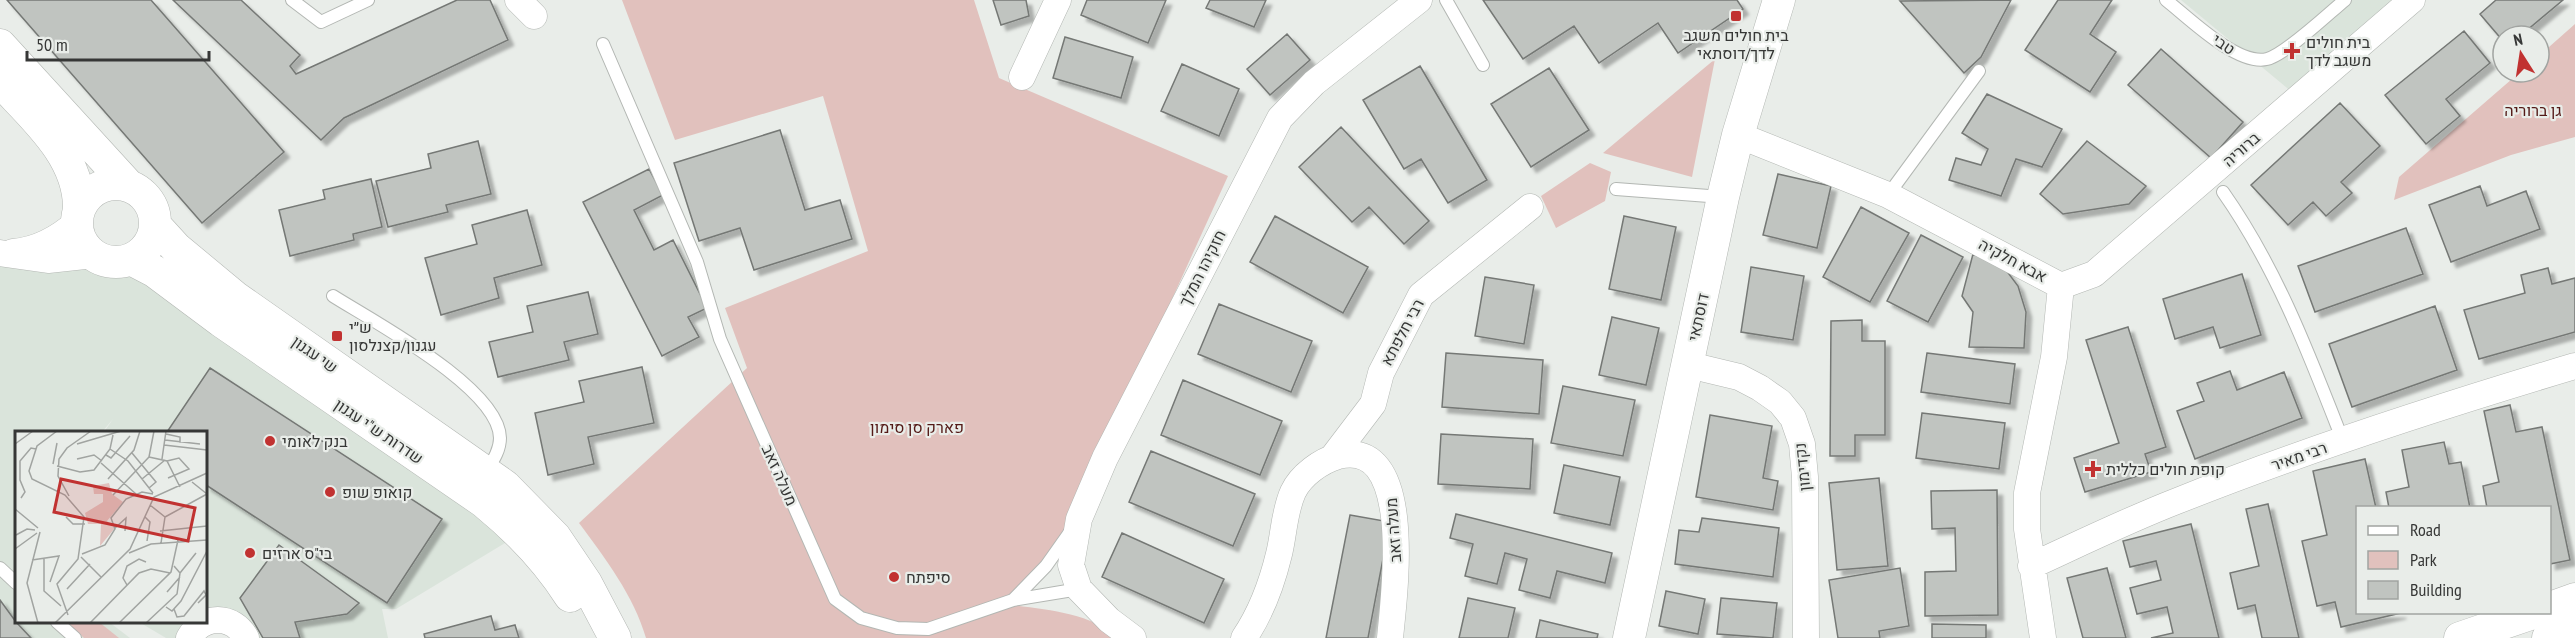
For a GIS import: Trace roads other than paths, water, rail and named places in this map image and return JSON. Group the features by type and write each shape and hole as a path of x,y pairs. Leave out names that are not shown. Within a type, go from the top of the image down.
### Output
{"street":[{"path":"1022,77 1058,0"},
{"name":"חזקיהו המלך","path":"1079,589 1071,565 1079,519 1105,458 1280,118 1314,83 1419,0"},
{"name":"דוסתאי","path":"1629,638 1723,198 1738,135 1779,0"},
{"name":"ברוריה","path":"2061,286 2094,274 2412,0"},
{"path":"0,45 128,185"},
{"path":"0,81 70,165 78,185 81,240 94,255"},
{"name":"אבא חלקיה","path":"1738,135 1888,195 2061,286 2054,357 2027,494 2027,529 2031,566 2043,638"},
{"path":"115,183 128,185 140,191 154,212 155,225 146,248 131,259 112,262 94,255 48,260 0,253 36,248 60,235 78,215 96,189 115,183"},
{"name":"רבי חלפתא","path":"1332,458 1373,404 1381,373 1421,295 1530,207"},
{"name":"שי עגנון","path":"155,225 176,248 235,297 486,472"},
{"name":"שדרות ש\"י עגנון","path":"131,259 154,271 221,321 497,513 548,564 580,611 594,638"},
{"name":"נקדימון","path":"1689,365 1739,377 1780,402 1793,418 1802,444 1805,477 1806,638"},
{"name":"רבי מאיר","path":"2031,566 2177,501 2343,441 2575,366"},
{"name":"מעלה זאב","path":"1244,638 1261,609 1279,554 1284,519 1293,491 1310,471 1332,458 1350,453 1366,457 1384,474 1392,496 1396,582 1390,638"},
{"path":"486,472 530,509 555,537 586,583 615,638"},
{"path":"1079,589 1109,620 1133,638"},
{"path":"2551,608 2575,600"},
{"path":"2460,638 2530,614"},
{"path":"207,621 218,619 239,628 246,638"},
{"path":"189,638 194,630 204,623"},
{"path":"2548,638 2575,629"}],"lane":[{"path":"292,0 321,22 368,0"},
{"path":"1446,0 1483,65"},
{"name":"טבי","path":"2166,0 2223,44 2248,60 2269,59 2345,0"},
{"name":"מעלה זאב","path":"603,44 697,262 720,339 835,599 861,618 897,628 928,629 1013,600 1079,589"},
{"path":"1888,195 1979,71"},
{"path":"1616,189 1723,198"},
{"path":"2223,192 2252,233 2280,286 2343,441"},
{"path":"333,296 440,364 479,397 496,423 500,438 495,456 486,472"},
{"path":"1013,600 1046,566 1079,519"},
{"path":"0,568 15,582"},
{"path":"59,623 75,638"}],"place":[{"name":"בית חולים משגב לדך/דוסתאי","path":"1736,16"},
{"name":"בית חולים משגב לדך","path":"2292,51"},
{"name":"ש״י עגנון/קצנלסון","path":"337,336"},
{"name":"בנק לאומי","path":"270,441"},
{"name":"קופת חולים כללית","path":"2093,469"},
{"name":"קואופ שופ","path":"330,492"},
{"name":"בי\"ס ארזים","path":"250,553"},
{"name":"סיפתח","path":"894,577"}],"park label":[{"name":"גן ברוריה","path":"2533,110"},
{"name":"פארק סן סימון","path":"917,427"}]}
